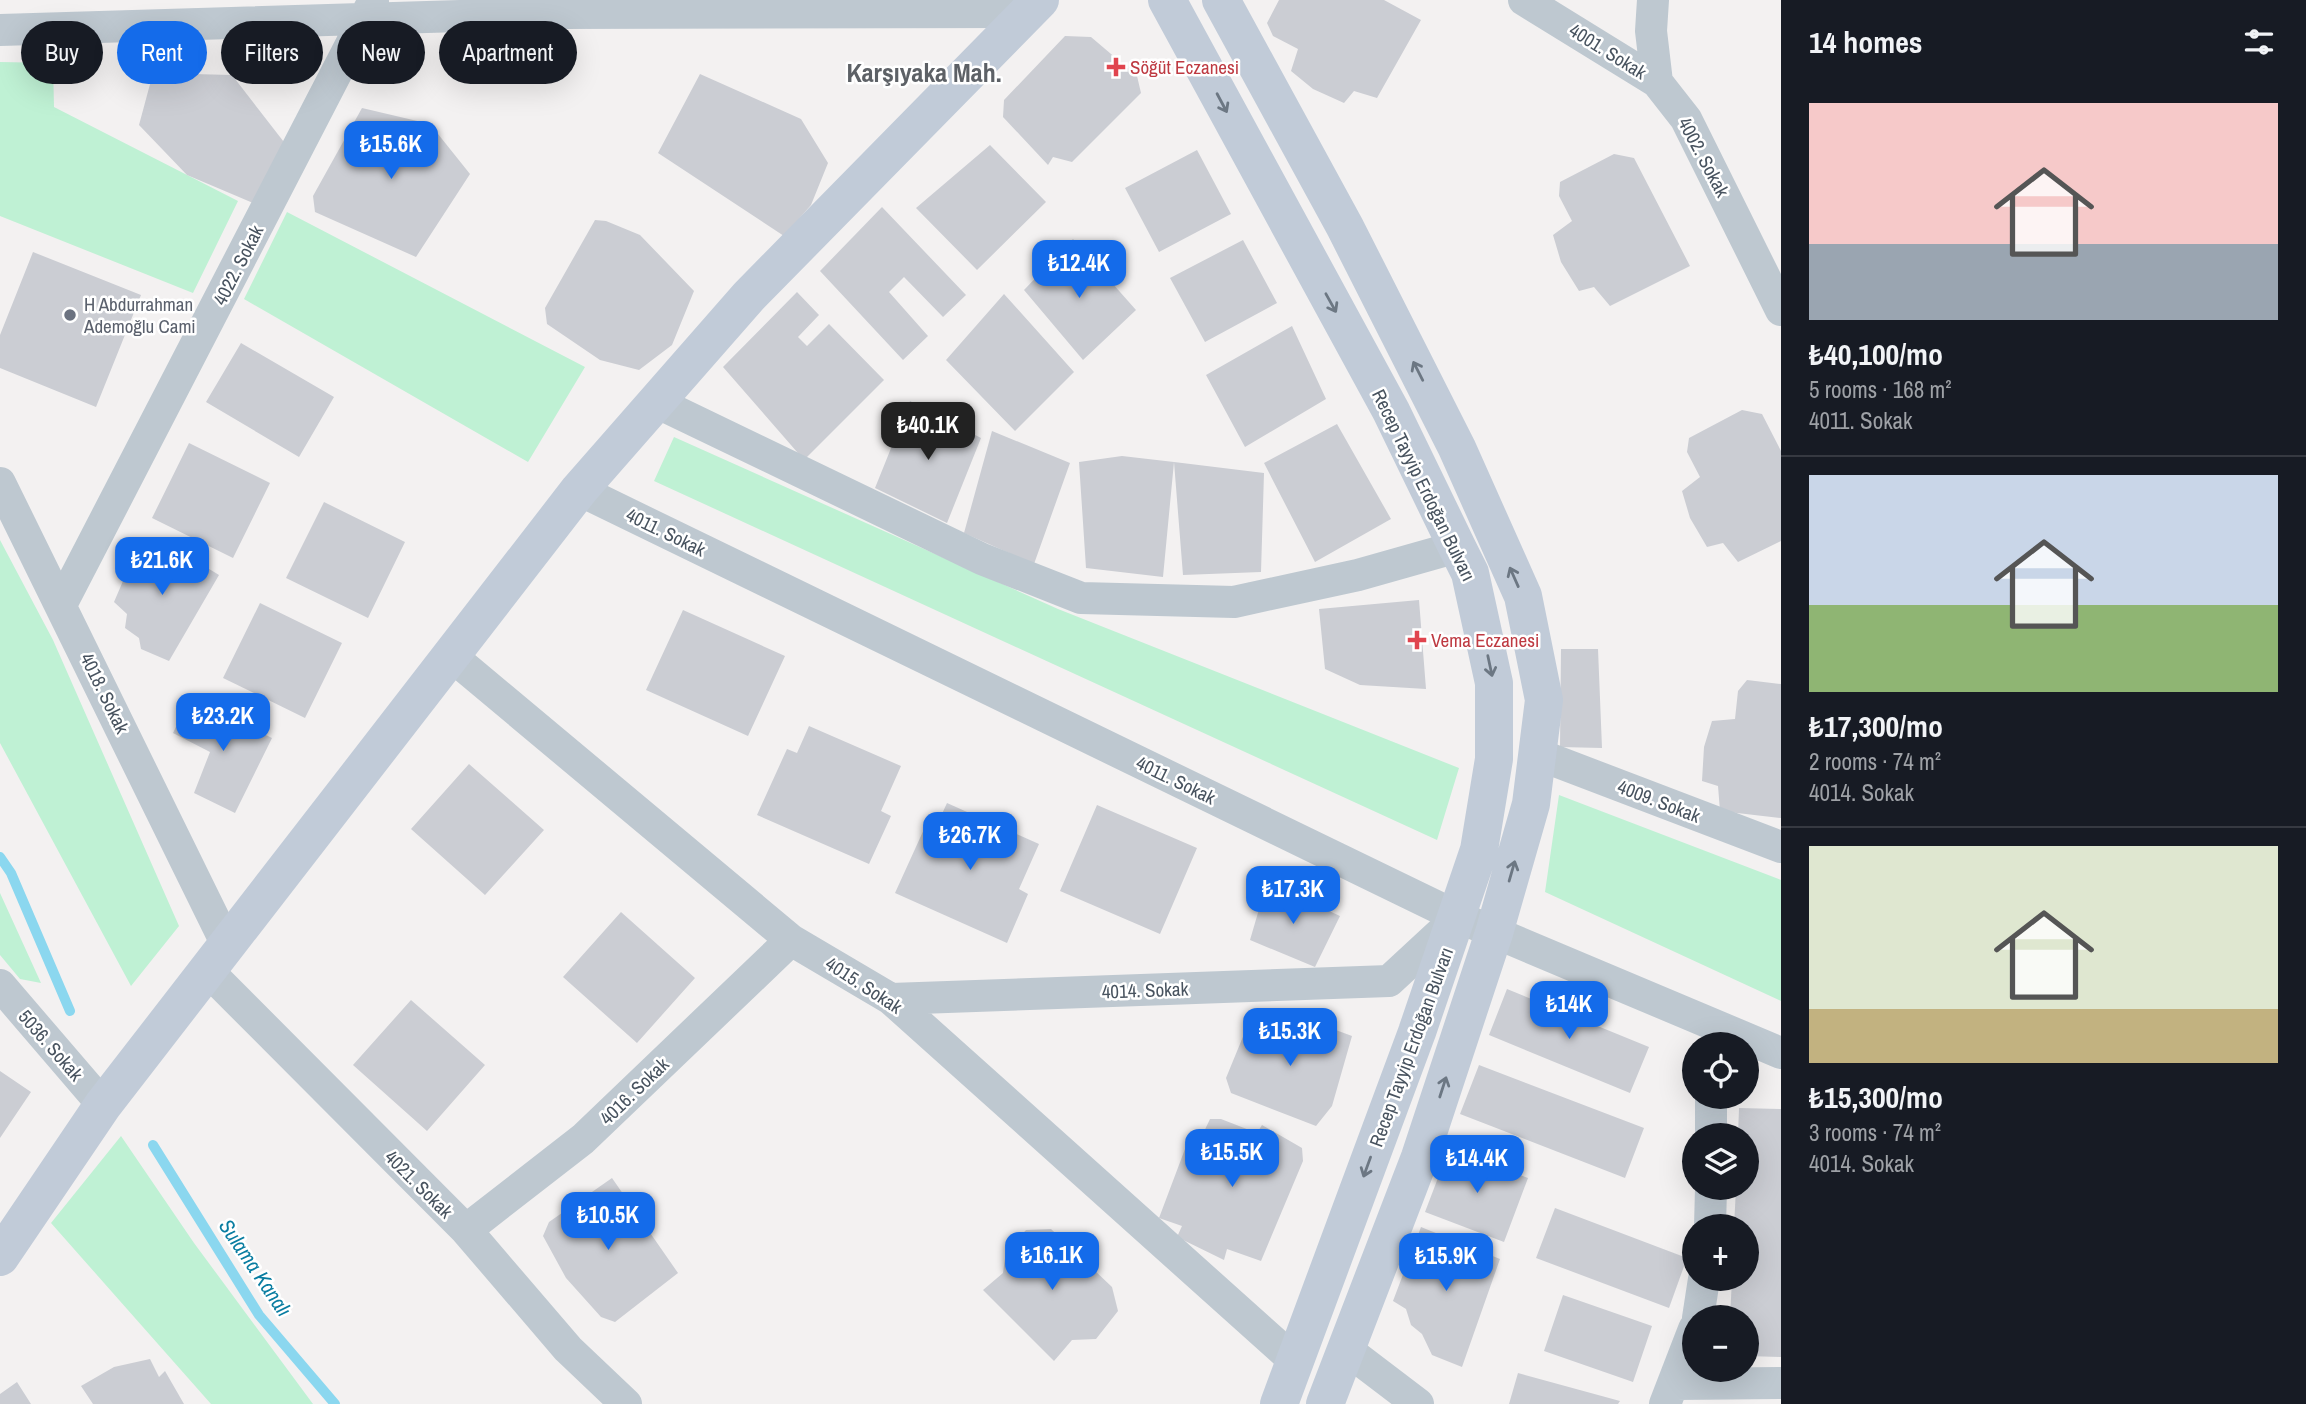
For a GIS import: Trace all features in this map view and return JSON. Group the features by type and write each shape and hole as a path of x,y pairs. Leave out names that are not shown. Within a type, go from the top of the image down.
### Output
{"main road":[{"name":"Recep Tayyip Erdoğan Bulvarı","path":"1167,0 1391,411 1470,573 1494,683 1494,759 1479,850 1458,917 1279,1404"},
{"name":"Recep Tayyip Erdoğan Bulvarı","path":"1221,0 1345,227 1451,436 1523,596 1544,699 1531,804 1494,933 1420,1157 1325,1404"},
{"path":"0,1257 103,1105 449,654 579,490 749,296 1034,6"}],"street":[{"name":"4001. Sokak","path":"1524,0 1657,82"},
{"path":"1653,0 1651,31 1657,82"},
{"path":"0,30 370,9 558,13 1034,6"},
{"name":"4022. Sokak","path":"62,603 370,9"},
{"name":"4002. Sokak","path":"1657,82 1686,119 1781,310"},
{"path":"656,402 982,559 1081,598 1234,602 1358,575 1457,547"},
{"name":"4018. Sokak","path":"0,483 62,603 216,956"},
{"name":"4011. Sokak","path":"579,490 1458,917 1708,1032"},
{"name":"4015. Sokak","path":"449,654 791,940 891,999 1296,1362"},
{"name":"4009. Sokak","path":"1537,754 1781,847"},
{"name":"4014. Sokak","path":"891,999 1388,981 1458,917"},
{"name":"4016. Sokak","path":"466,1230 583,1139 791,940"},
{"name":"4021. Sokak","path":"216,956 466,1230 568,1349 626,1404"},
{"name":"5036. Sokak","path":"0,985 103,1105"},
{"name":"4011. Sokak","path":"1759,1047 1781,1053"},
{"path":"1347,1350 1418,1404"},
{"path":"1682,1362 1670,1394 1781,1384"}],"green space":[{"path":"0,62 21,62 21,84 53,84 54,107 238,201 193,293 0,216"},
{"path":"287,212 585,367 528,462 244,299"},
{"path":"674,437 1058,609 1459,768 1437,840 654,481"},
{"path":"0,540 53,640 179,926 131,986 0,743"},
{"path":"1559,795 1781,880 1781,1001 1545,892"},
{"path":"0,893 41,983 20,979 0,955"},
{"path":"121,1136 194,1243 313,1404 211,1404 51,1223"}],"building":[{"path":"1279,0 1384,0 1421,20 1377,98 1354,91 1344,103 1313,89 1291,71 1298,49 1273,36 1267,23"},
{"path":"1065,36 1091,37 1137,76 1141,93 1072,162 1053,157 1048,165 1003,117 1004,100"},
{"path":"207,74 221,75 221,84 239,84 287,146 258,205 187,175 139,125 150,84 207,84"},
{"path":"700,74 801,119 828,163 811,205 784,236 658,153"},
{"path":"362,108 430,124 470,174 416,257 315,212 313,196"},
{"path":"990,145 1046,202 977,270 916,208"},
{"path":"1197,150 1231,214 1159,252 1125,188"},
{"path":"1614,154 1634,158 1690,266 1610,306 1594,287 1579,291 1561,262 1553,235 1572,221 1559,196 1560,182"},
{"path":"882,207 966,295 943,317 904,277 889,292 928,336 903,360 820,271"},
{"path":"595,220 606,221 640,235 694,291 672,345 639,370 600,360 547,324 545,308"},
{"path":"1073,239 1136,310 1083,360 1024,290"},
{"path":"1243,240 1277,303 1205,342 1170,278"},
{"name":"H Abdurrahman Ademoğlu Cami","path":"33,252 141,295 96,407 0,368 0,335"},
{"path":"797,292 819,315 798,337 807,346 829,324 884,380 804,460 723,367"},
{"path":"1004,294 1074,372 1015,431 946,360"},
{"path":"1292,326 1326,399 1245,447 1206,375"},
{"path":"241,343 334,397 299,457 206,402"},
{"path":"910,401 981,438 947,523 875,488"},
{"path":"1742,410 1762,414 1781,451 1781,541 1738,562 1723,543 1707,547 1690,518 1682,491 1700,477 1687,452 1689,438"},
{"path":"1337,424 1391,519 1315,562 1264,463"},
{"path":"992,431 1070,463 1034,564 964,533"},
{"path":"189,443 270,483 233,558 152,518"},
{"path":"1122,456 1174,462 1163,577 1086,568 1079,462"},
{"path":"1174,462 1264,473 1261,572 1183,575"},
{"path":"324,502 405,542 368,618 286,578"},
{"path":"143,538 174,558 178,550 219,575 169,661 141,649 139,638 125,628 127,614 114,602 126,574 126,561"},
{"path":"1419,600 1426,689 1360,685 1325,669 1319,609"},
{"path":"260,603 342,643 305,718 223,678"},
{"path":"683,610 785,656 748,736 646,690"},
{"path":"1561,649 1598,649 1602,748 1560,747"},
{"path":"1747,680 1781,684 1781,818 1720,811 1718,786 1702,781 1704,747 1712,721 1735,719 1738,691"},
{"path":"190,698 272,738 235,813 194,793 210,752 173,733"},
{"path":"809,726 901,766 881,811 891,816 869,864 757,815 787,749 797,753"},
{"path":"469,764 544,830 485,895 411,829"},
{"path":"947,803 1039,844 1019,889 1028,894 1007,943 895,893 925,827 934,831"},
{"path":"1097,805 1197,848 1160,934 1060,891"},
{"path":"1267,882 1340,916 1315,967 1250,940"},
{"path":"621,912 695,978 637,1043 563,977"},
{"path":"1507,989 1649,1047 1630,1093 1489,1035"},
{"path":"411,1000 485,1065 427,1131 353,1065"},
{"path":"1306,1019 1352,1036 1332,1106 1316,1126 1231,1093 1226,1078 1249,1022 1268,1029 1272,1020 1299,1030"},
{"path":"1479,1065 1644,1128 1625,1178 1460,1114"},
{"path":"0,1071 31,1092 0,1138"},
{"path":"1739,1109 1781,1109 1781,1357 1759,1356 1759,1305 1731,1305 1731,1291 1759,1291 1759,1214 1735,1214 1735,1200 1759,1200 1759,1123 1738,1123"},
{"path":"1210,1119 1221,1119 1257,1133 1262,1125 1302,1148 1303,1161 1261,1261 1227,1249 1224,1260 1177,1237 1182,1226 1159,1218 1188,1141 1199,1142"},
{"path":"1449,1149 1528,1178 1504,1242 1425,1212"},
{"path":"612,1178 678,1273 615,1322 601,1317 566,1278 543,1236 549,1222"},
{"path":"1555,1208 1682,1256 1682,1272 1669,1308 1536,1258"},
{"path":"1421,1227 1500,1259 1462,1367 1432,1355 1422,1334 1411,1325 1406,1309 1393,1301"},
{"path":"1051,1229 1112,1287 1118,1311 1096,1339 1072,1340 1054,1361 983,1290 1003,1273 1006,1251 1026,1230"},
{"path":"1563,1295 1652,1326 1633,1382 1544,1351"},
{"path":"150,1359 159,1377 165,1371 184,1404 93,1404 81,1386 114,1367"},
{"path":"1518,1373 1620,1401 1618,1404 1509,1404"},
{"path":"17,1382 31,1404 0,1404 0,1394"}],"waterway":[{"name":"Sulama Kanalı","path":"0,857 11,873 70,1011"},
{"name":"Sulama Kanalı","path":"153,1145 259,1315 335,1404"}],"place":[{"name":"Söğüt Eczanesi","path":"1116,67"},
{"name":"H Abdurrahman Ademoğlu Cami","path":"70,315"},
{"name":"Vema Eczanesi","path":"1417,640"}],"district":[{"name":"Karşıyaka Mah.","path":"924,73"}]}
